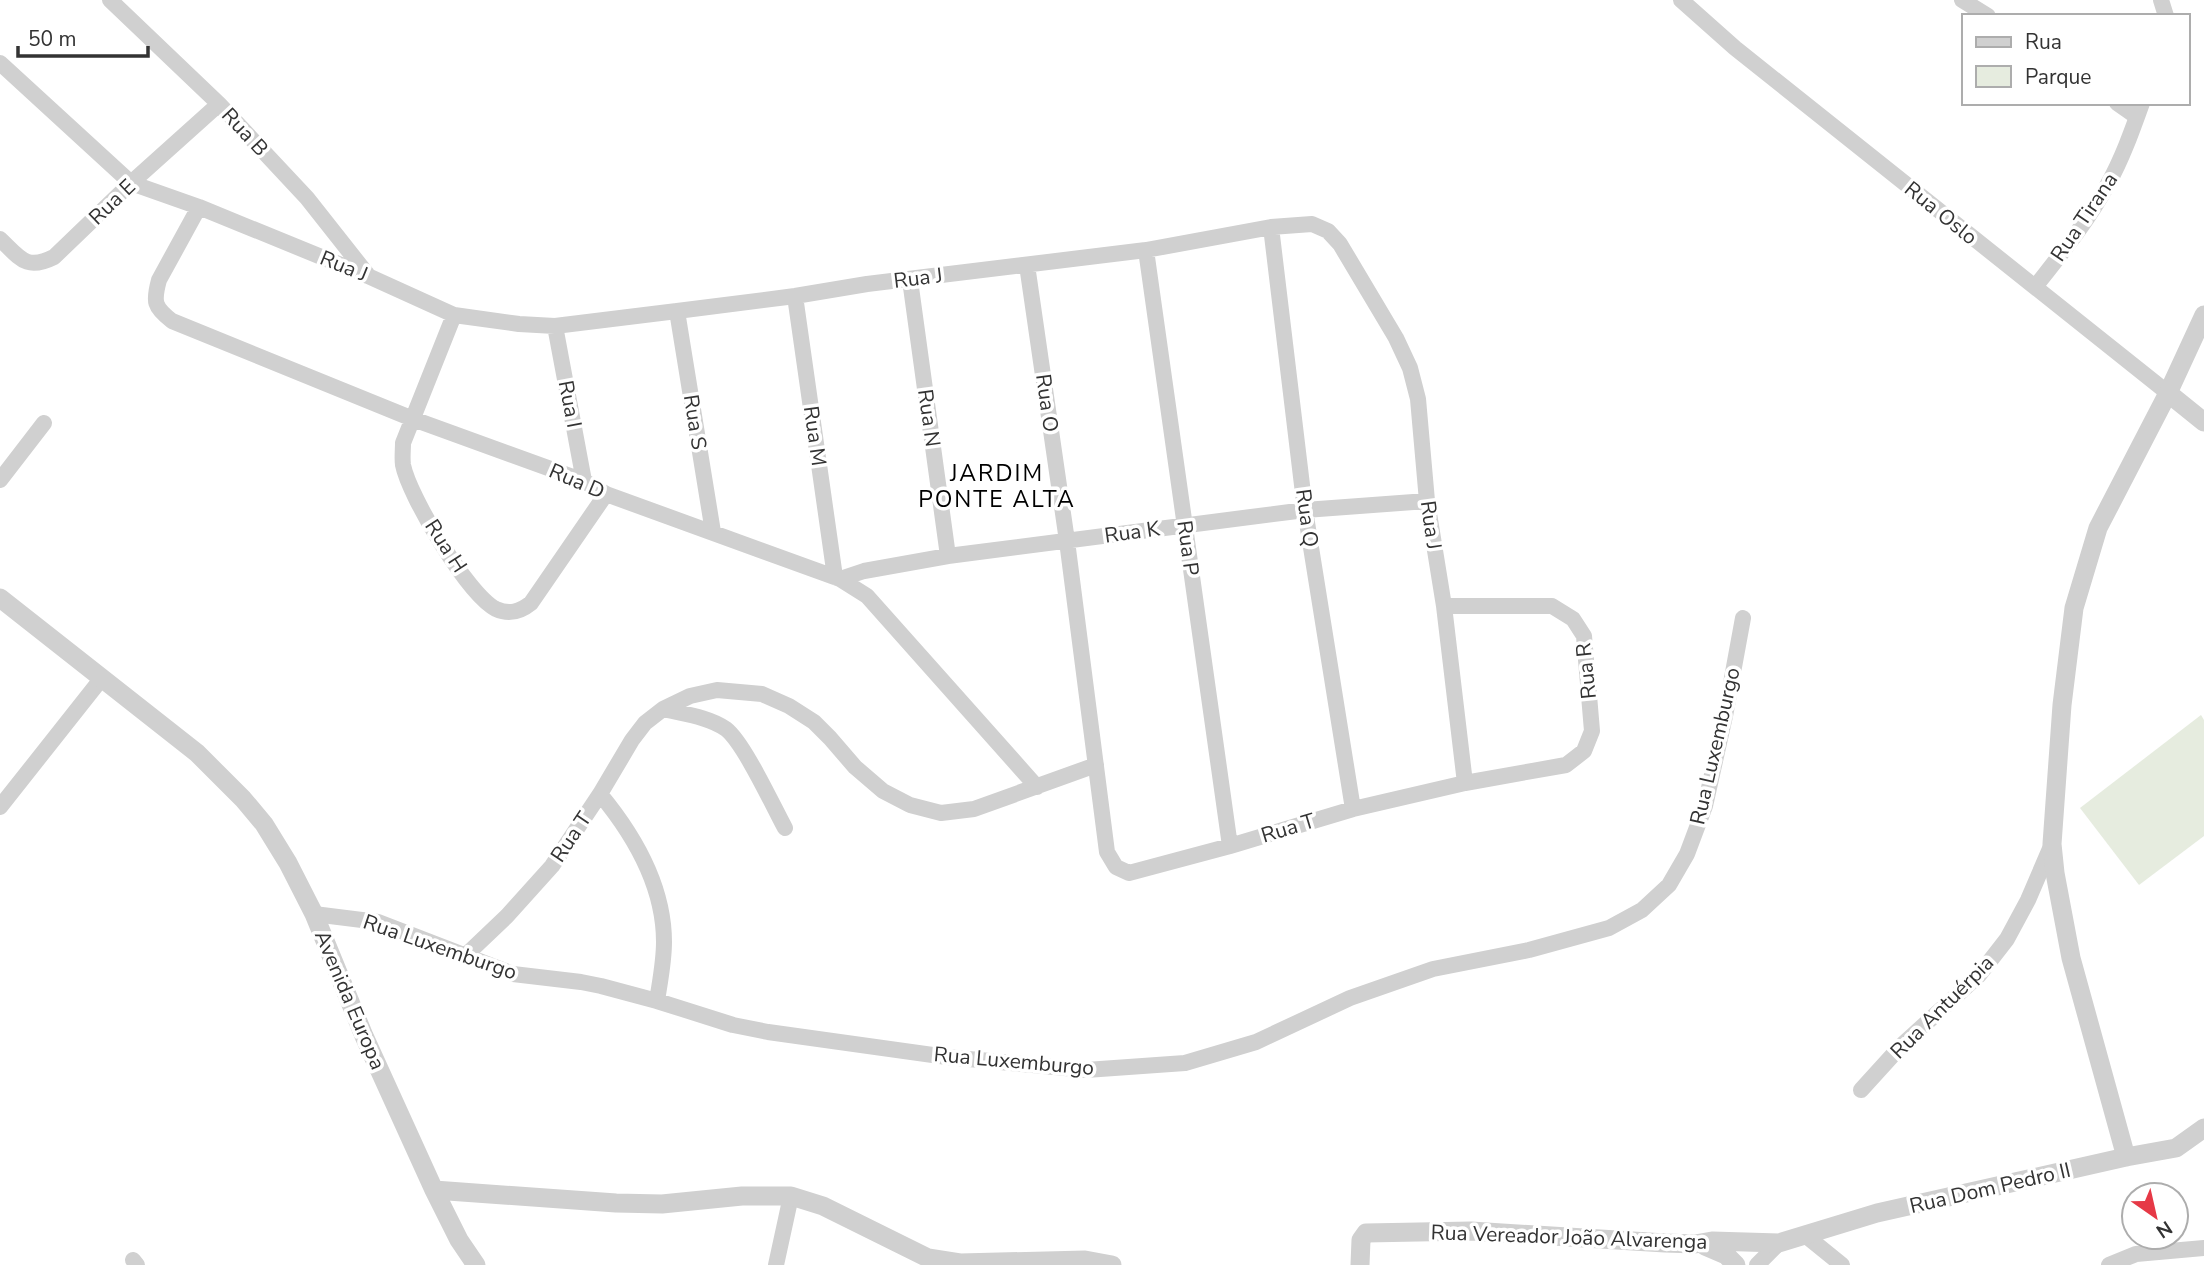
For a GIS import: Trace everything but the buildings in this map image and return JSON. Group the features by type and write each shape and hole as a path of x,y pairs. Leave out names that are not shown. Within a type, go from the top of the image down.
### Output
{"street":[{"name":"Rua B","path":"110,0 219,104 307,198 368,275"},
{"name":"Rua Oslo","path":"1681,0 1735,48 2204,422"},
{"path":"1962,0 1985,14"},
{"name":"Rua J","path":"0,63 131,183 199,207 368,275 454,315 519,324 555,326 795,296 867,284 1146,250 1271,227 1312,224 1328,231 1340,244 1396,338 1410,368 1418,399 1427,501 1444,606 1465,783"},
{"name":"Rua E","path":"0,239 22,260 34,264 41,264 54,257 219,104"},
{"name":"Rua Tirana","path":"2035,287 2073,239 2098,201 2118,165 2140,110"},
{"name":"Rua D","path":"199,207 159,280 155,298 164,315 186,328 413,419 584,481 606,494 837,578 867,596 1037,787"},
{"name":"Rua Q","path":"1271,227 1305,510 1353,808"},
{"name":"Rua P","path":"1146,250 1230,846"},
{"name":"Rua O","path":"1027,265 1067,541"},
{"name":"Rua N","path":"910,280 948,556"},
{"name":"Rua M","path":"795,296 837,578"},
{"name":"Rua S","path":"677,311 712,532"},
{"name":"Rua H","path":"454,315 402,443 403,464 410,486 453,561 483,599 495,609 505,612 523,610 531,603 606,494"},
{"path":"2126,1157 2071,958 2060,908 2052,844 2062,705 2074,608 2098,528 2168,394 2204,315"},
{"name":"Rua I","path":"555,326 584,481"},
{"path":"0,480 44,423"},
{"name":"Rua K","path":"837,578 948,556 1185,525 1305,510 1427,501"},
{"name":"Rua T","path":"1067,541 1107,852 1116,867 1129,873 1230,846 1353,808 1465,783 1566,765"},
{"name":"Avenida Europa","path":"0,598 197,753 264,824 314,914 364,1035 434,1190 459,1240 476,1265"},
{"name":"Rua R","path":"1444,606 1552,606 1573,619 1584,636 1592,732 1584,751 1566,765"},
{"name":"Rua Luxemburgo","path":"314,914 378,922 513,974 581,982 657,1001 733,1025 768,1032 947,1057 1086,1070 1185,1063 1256,1042 1350,998 1433,969 1528,950 1609,928 1642,910 1669,885 1687,854 1704,806 1725,716 1742,618"},
{"path":"0,807 102,678"},
{"name":"Rua T","path":"465,956 544,876 645,723 663,709 690,696 717,690 762,694 789,706 814,722 855,767 883,792 910,805 941,813 974,809 1096,765"},
{"path":"663,709 711,721 727,730 740,746 785,828"},
{"path":"600,794 621,820 643,858 658,903 664,939 657,1001"},
{"name":"Rua Antuérpia","path":"1861,1090 1901,1046 1979,975 2007,939 2028,900 2052,844"},
{"name":"Rua Dom Pedro II","path":"2176,1148 2204,1128"},
{"name":"Rua Dom Pedro II","path":"1805,1235 1877,1213 2126,1157 2176,1148 2204,1149"},
{"path":"434,1190 651,1204 742,1196 791,1196 823,1206 928,1258 960,1263 1085,1260 1112,1265"},
{"path":"776,1265 791,1196"},
{"name":"Rua Vereador João Alvarenga","path":"1360,1265 1361,1240 1366,1233 1471,1231 1695,1244 1712,1241 1779,1243 1805,1235"},
{"path":"1805,1235 1842,1265"},
{"path":"1757,1265 1779,1243"},
{"path":"1695,1244 1726,1255 1736,1265"},
{"path":"2109,1265 2136,1254 2204,1248"}],"green space":[{"path":"2201,715 2204,720 2204,836 2139,885 2080,808"}],"district":[{"name":"JARDIM PONTE ALTA","path":"997,486"}]}
